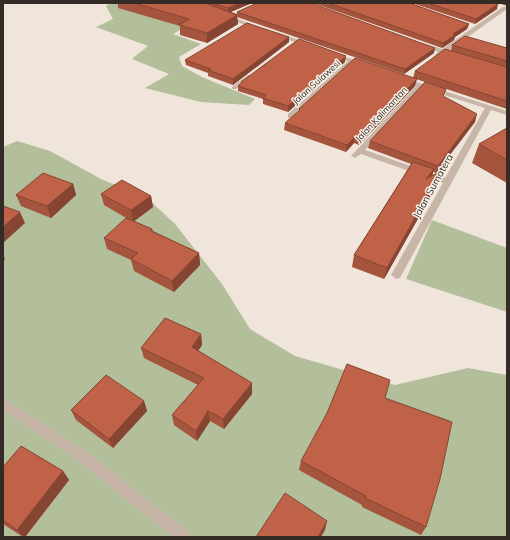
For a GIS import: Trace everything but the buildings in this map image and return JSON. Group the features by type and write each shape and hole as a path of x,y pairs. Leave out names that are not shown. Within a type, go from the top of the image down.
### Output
{"street":[{"path":"493,5 506,9"},
{"path":"429,61 506,9"},
{"path":"222,14 232,16 244,25 269,31 318,48"},
{"path":"469,25 476,28"},
{"path":"290,46 297,41"},
{"path":"413,42 464,59"},
{"path":"325,51 375,69"},
{"name":"Jalan Sulawesi","path":"291,116 352,61"},
{"path":"234,88 259,69"},
{"path":"404,79 410,75"},
{"path":"397,77 507,113"},
{"name":"Jalan Kalimantan","path":"421,85 358,154 448,182"},
{"name":"Jalan Sumatera","path":"396,275 489,108"},
{"path":"3,403 82,456 184,537"}],"green space":[{"path":"110,3 202,3 205,15 173,34 201,44 179,57 182,66 202,77 255,99 249,105 201,102 145,88 169,74 132,59 148,46 96,27 113,19 106,6"},
{"path":"17,141 50,151 103,180 146,197 175,224 222,284 250,329 295,356 395,385 468,368 507,375 507,537 3,537 3,147"},
{"path":"432,220 507,248 507,312 406,279"}]}
